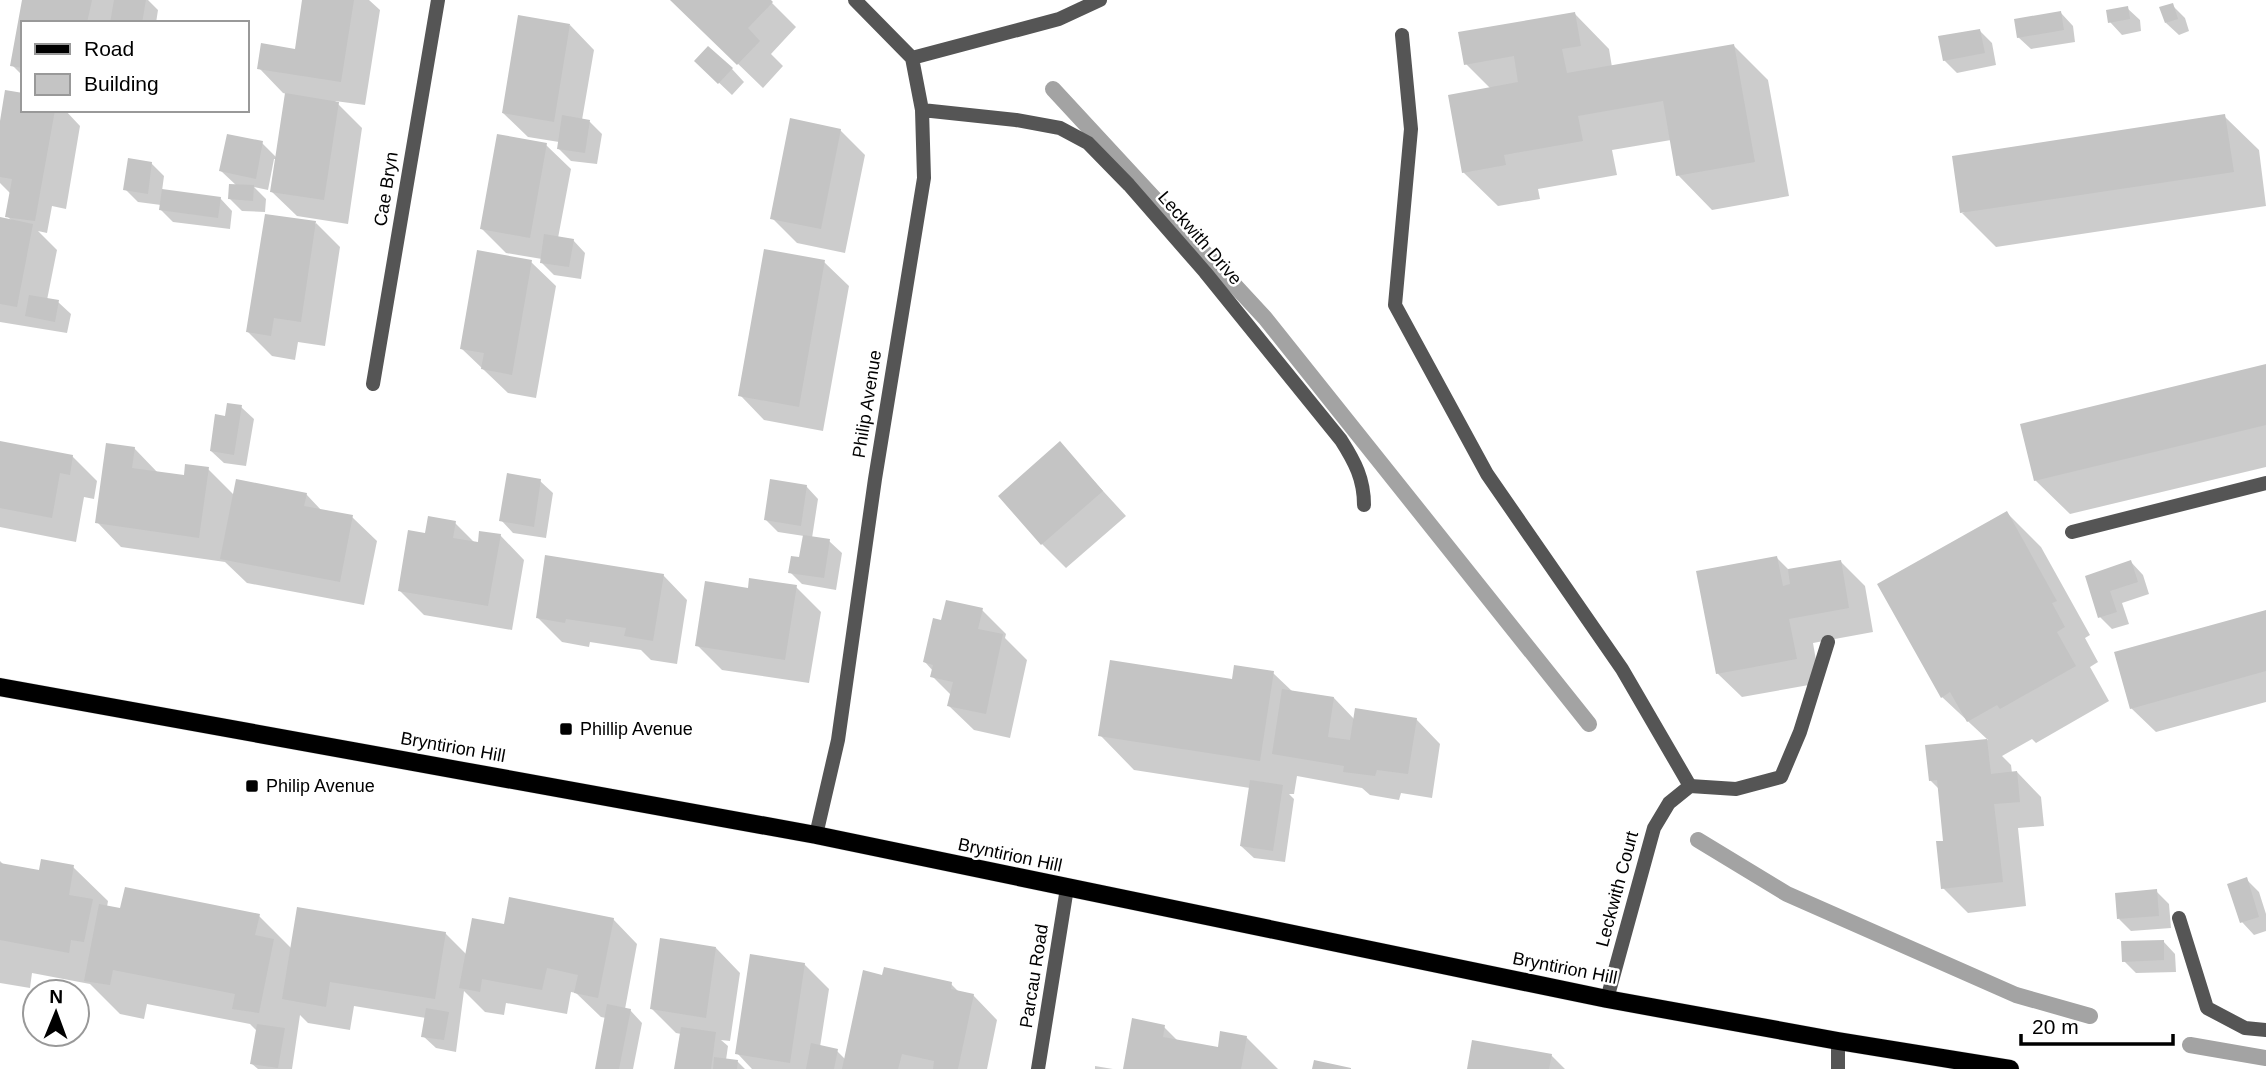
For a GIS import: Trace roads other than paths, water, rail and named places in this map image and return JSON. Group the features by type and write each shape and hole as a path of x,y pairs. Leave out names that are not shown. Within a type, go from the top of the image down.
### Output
{"main road":[{"name":"Bryntirion Hill","path":"0,687 816,835 1607,999 2010,1069"}],"street":[{"name":"Cae Bryn","path":"373,384 438,0"},
{"path":"855,0 912,58 1059,19 1100,0"},
{"path":"1402,35 1410,129 1395,305 1487,474 1622,669 1690,786 1735,789 1781,777 1800,732 1828,642"},
{"name":"Philip Avenue","path":"816,835 838,740 875,479 924,178 922,110 912,58"},
{"name":"Leckwith Drive","path":"922,110 1017,120 1060,128 1088,143 1129,185 1205,272 1341,440 1357,465 1364,489 1364,505"},
{"path":"2072,532 2266,482"},
{"name":"Leckwith Court","path":"1607,999 1654,828 1668,803 1690,786"},
{"name":"Parcau Road","path":"1038,1069 1067,888"},
{"path":"2179,918 2207,1008 2245,1028 2266,1030"},
{"path":"1838,1041 1838,1069"}],"waterway":[{"path":"1053,89 1265,318 1589,724"},
{"path":"1698,840 1787,894 2016,995 2090,1016"},
{"path":"2190,1045 2266,1058"}],"place":[{"name":"Phillip Avenue","path":"566,729"},
{"name":"Philip Avenue","path":"252,786"}]}
